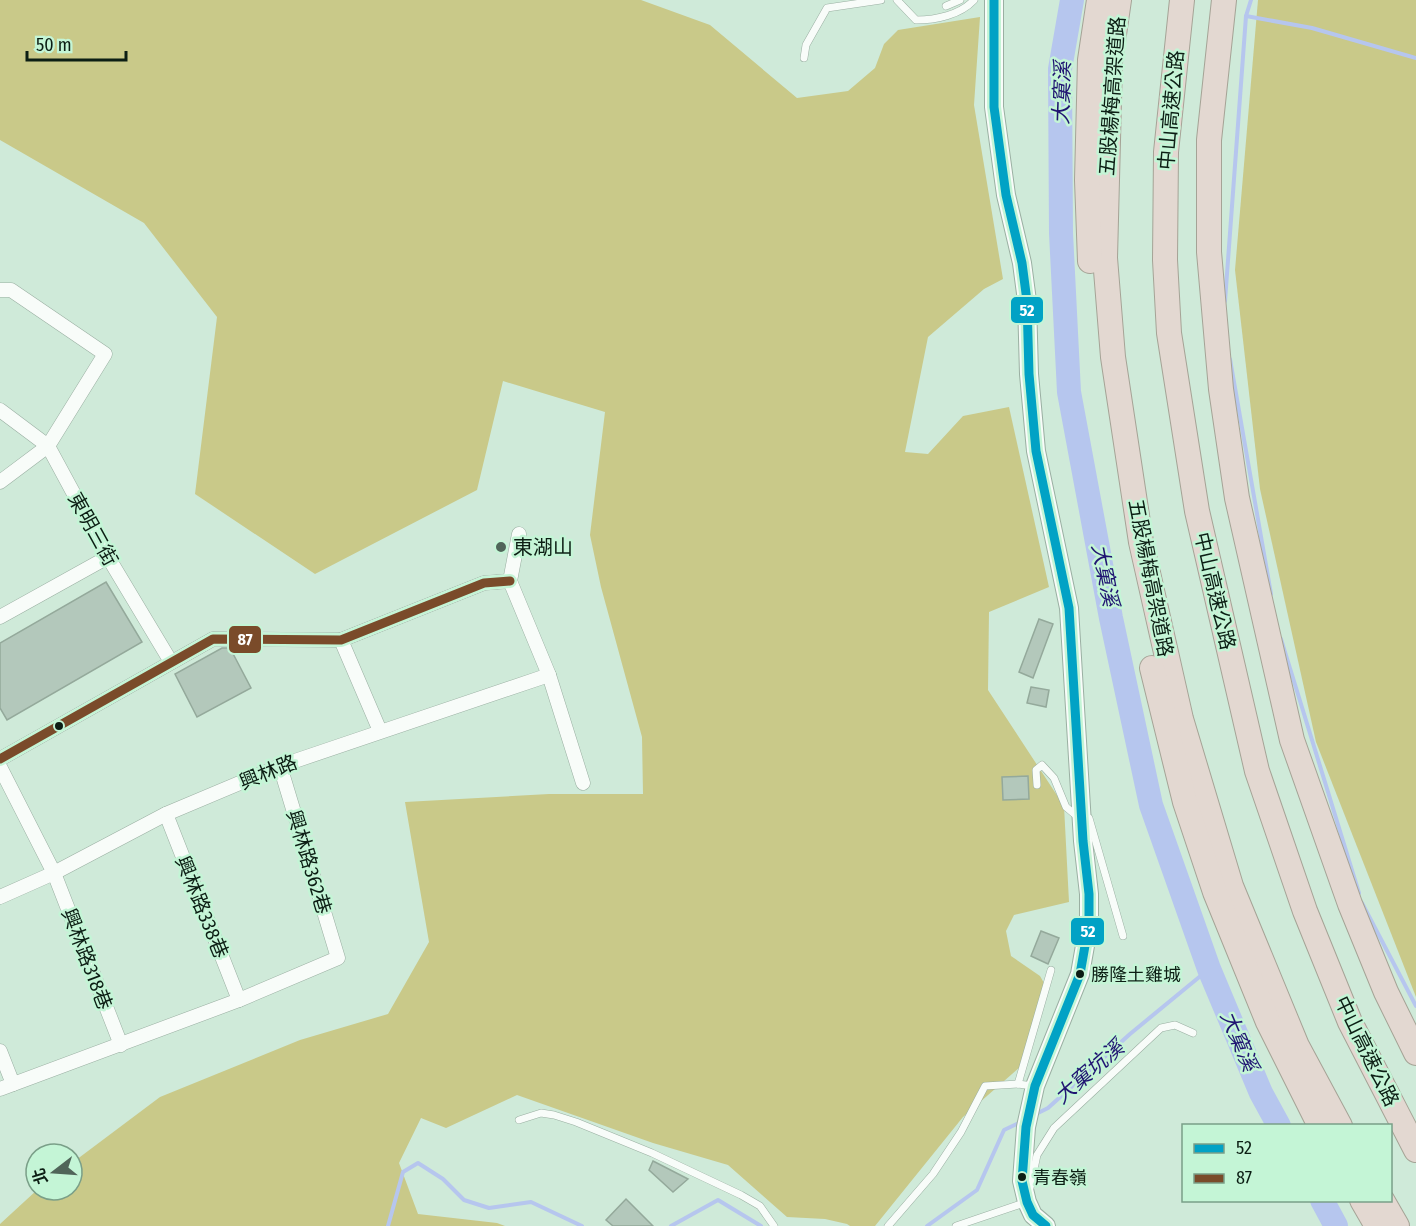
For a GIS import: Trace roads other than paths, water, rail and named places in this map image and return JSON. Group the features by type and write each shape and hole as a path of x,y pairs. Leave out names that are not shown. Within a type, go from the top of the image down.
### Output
{"highway":[{"name":"五股楊梅高架道路","path":"1099,0 1090,60 1087,180 1092,302 1127,551 1164,724 1185,802 1215,892 1269,1022 1320,1124"},
{"name":"五股楊梅高架道路","path":"1119,0 1110,62 1105,258 1113,357 1141,542 1181,719 1231,886 1298,1046 1339,1124"},
{"name":"中山高速公路","path":"1182,0 1166,152 1165,260 1169,333 1197,511 1257,771 1282,846 1305,911 1350,1022 1416,1150"},
{"name":"中山高速公路","path":"1224,0 1209,140 1209,252 1221,389 1237,498 1292,740 1350,904 1386,992 1416,1053"},
{"path":"1363,1202 1377,1226"},
{"path":"1383,1202 1396,1226"}],"street":[{"path":"994,0 994,106 1006,195 1022,263 1027,301 1029,374 1036,451 1069,608 1082,821 1089,894 1089,923 1080,974 1028,1090 1022,1180 1027,1202 1033,1215 1046,1226"},
{"path":"0,290 11,290 105,354 48,446 0,482"},
{"name":"東明三街","path":"0,410 48,446 108,557 171,662"},
{"path":"519,534 510,581 549,675 583,783"},
{"path":"0,617 108,557"},
{"path":"0,759 213,639 341,640 484,583 510,581"},
{"path":"341,640 380,731"},
{"name":"興林路","path":"0,897 54,873 166,814 280,766 549,675"},
{"name":"興林路318巷","path":"0,766 54,873 121,1045"},
{"name":"興林路362巷","path":"239,1000 338,958 280,766"},
{"name":"興林路338巷","path":"166,814 239,1000"},
{"path":"0,1051 6,1086 239,1000"}],"lane":[{"path":"804,58 806,45 827,8 881,0"},
{"path":"897,0 916,20 929,20 950,15 974,0"},
{"path":"946,6 960,0"},
{"path":"1037,785 1036,770 1042,765 1054,778 1066,807 1082,821"},
{"path":"1080,787 1123,936"},
{"path":"888,1226 933,1174 961,1132 985,1086 1028,1090 1051,970"},
{"path":"956,1226 1027,1202 1037,1155 1054,1128 1161,1028 1175,1025 1193,1033"},
{"path":"519,1120 541,1113 554,1116 576,1122 652,1153 760,1206 774,1226"}],"waterway":[{"name":"大窠溪","path":"1072,0 1060,69 1061,233 1069,392 1111,618 1151,805 1209,969 1261,1093 1278,1124"},
{"path":"1225,301 1246,16 1251,0"},
{"path":"1246,16 1312,28 1416,58"},
{"path":"1230,359 1271,594"},
{"path":"1281,639 1359,893"},
{"path":"1362,903 1416,1006"},
{"name":"大窠坑溪","path":"1036,1114 1048,1108 1130,1034 1209,969"},
{"name":"大窠坑溪","path":"927,1226 977,1190 1004,1130 1021,1122"},
{"name":"大窠坑溪","path":"388,1226 403,1172 418,1163 443,1179 464,1200 489,1208 531,1202 582,1226"},
{"name":"大窠坑溪","path":"671,1226 718,1200 761,1226"},
{"name":"大窠溪","path":"1323,1202 1336,1226"}],"place":[{"name":"東湖山","path":"501,547"},
{"name":"勝隆土雞城","path":"1080,974"},
{"name":"青春嶺","path":"1022,1177"}]}
